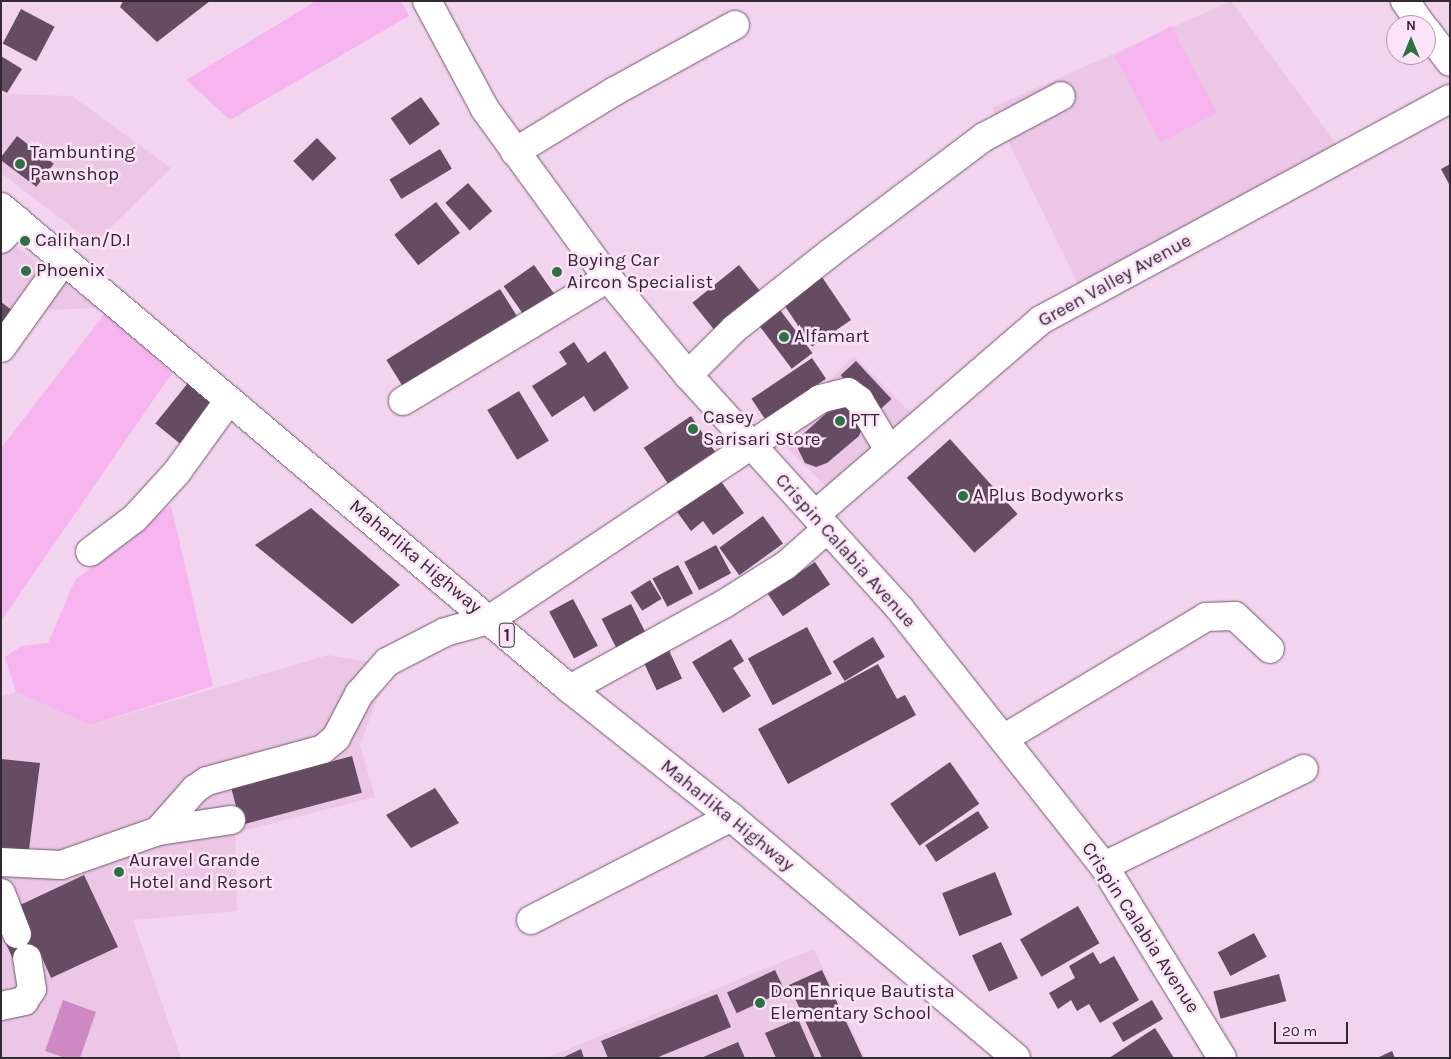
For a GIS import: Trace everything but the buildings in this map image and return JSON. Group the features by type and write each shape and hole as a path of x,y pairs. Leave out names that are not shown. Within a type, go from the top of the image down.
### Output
{"main road":[{"name":"Crispin Calabia Avenue","path":"427,1 486,109 515,152 608,278 688,375 900,609 1104,866 1222,1058"},
{"path":"1405,1 1415,15"},
{"path":"515,152 615,90 735,24"},
{"path":"1436,43 1450,62"},
{"path":"688,375 734,329 830,253 984,137 1061,96"},
{"name":"Green Valley Avenue","path":"570,689 724,604 786,565 821,522 889,450 1041,320 1450,99"},
{"name":"Maharlika Highway","path":"7,222 64,260 570,689 731,818 1016,1058"},
{"path":"1,348 64,260"},
{"path":"403,401 608,278"},
{"path":"158,831 195,789 207,781 323,749 336,738 359,694 387,662 445,632 489,620 820,399 848,392 859,400 889,450"},
{"path":"90,552 147,505 177,472 229,400"},
{"path":"1003,739 1206,617 1235,616 1270,649"},
{"path":"1104,866 1304,769"},
{"path":"531,920 731,818"},
{"path":"1,862 61,865 158,831 231,820"},
{"path":"1,893 22,946 32,989 24,1001 1,1006"}],"shaded area":[{"path":"316,1 401,1 409,16 230,120 186,80"},
{"path":"1231,1 1336,144 1078,284 992,108"},
{"path":"1171,26 1217,113 1160,143 1114,56"},
{"path":"1,94 72,96 171,168 94,244 1,173"},
{"name":"Phoenix","path":"1,235 100,308 13,311 1,327"},
{"path":"106,312 172,373 1,621 1,448"},
{"name":"PTT","path":"854,356 913,415 834,495 775,435"},
{"path":"171,505 213,686 90,725 16,692 5,657 22,646 48,643 75,580"},
{"name":"Auravel Grande Hotel and Resort","path":"328,655 369,662 383,684 360,745 375,797 235,833 237,911 133,920 181,1058 1,1058 1,696 16,692 90,725"},
{"name":"Don Enrique Bautista Elementary School","path":"814,949 865,1058 546,1058"},
{"path":"63,1000 96,1012 80,1058 65,1058 45,1051"}],"place":[{"name":"Tambunting Pawnshop","path":"20,164"},
{"name":"Calihan/D.I","path":"25,241"},
{"name":"Phoenix","path":"26,271"},
{"name":"Boying Car Aircon Specialist","path":"557,272"},
{"name":"Alfamart","path":"784,337"},
{"name":"PTT","path":"840,421"},
{"name":"Casey Sarisari Store","path":"693,429"},
{"name":"A Plus Bodyworks","path":"963,496"},
{"name":"Auravel Grande Hotel and Resort","path":"119,872"},
{"name":"Don Enrique Bautista Elementary School","path":"760,1003"}]}
